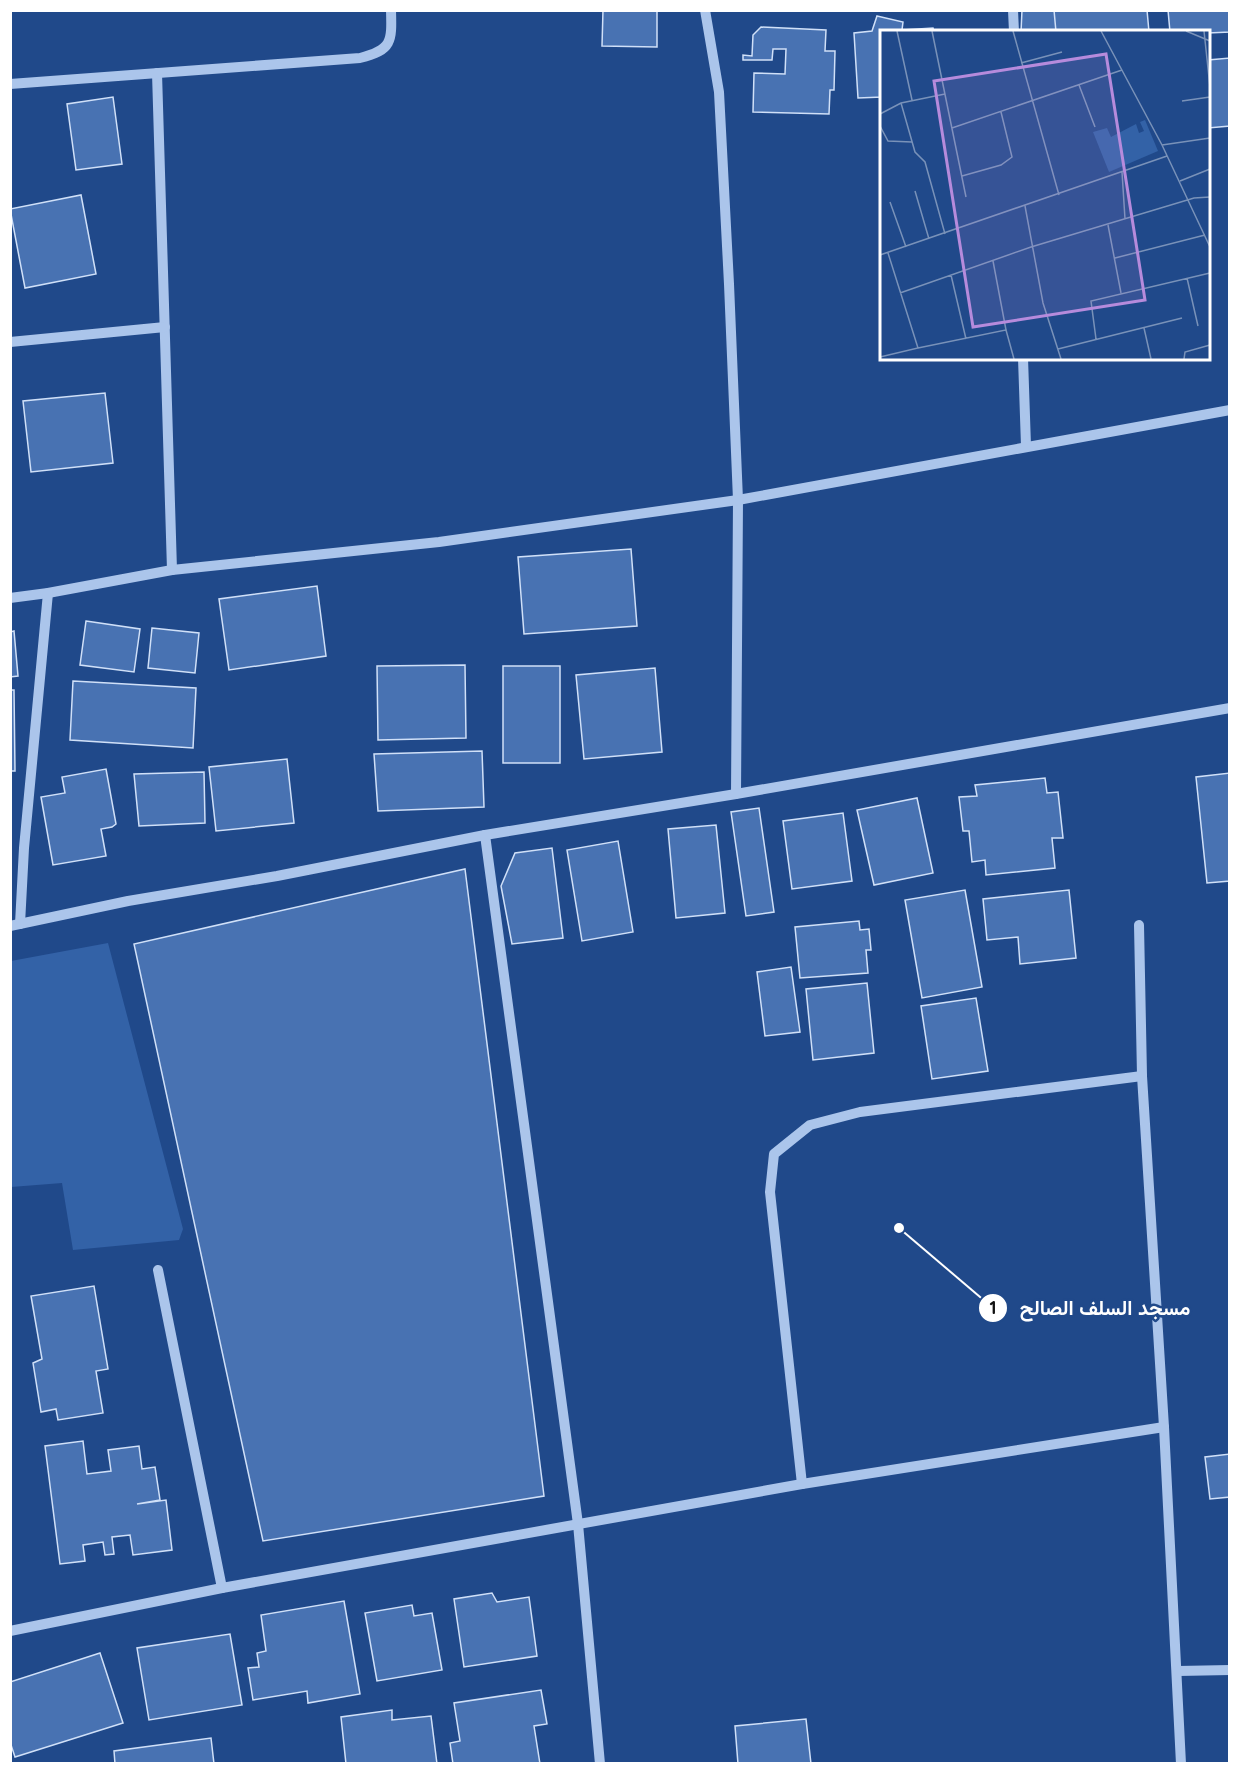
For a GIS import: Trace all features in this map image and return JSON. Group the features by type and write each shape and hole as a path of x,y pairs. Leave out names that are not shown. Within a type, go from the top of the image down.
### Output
{"street":[{"path":"10,84 360,58 376,54 391,38 392,10"},
{"path":"705,10 719,92 738,500 736,794"},
{"path":"1013,10 1014,30"},
{"path":"157,73 172,570"},
{"path":"10,342 165,327"},
{"path":"1023,360 1026,446"},
{"path":"10,598 172,570 439,542 738,500 1230,410"},
{"path":"48,593 15,925 485,835 1230,708"},
{"path":"485,835 578,1524 600,1764"},
{"path":"1139,925 1142,1076 1178,1671 1181,1764"},
{"path":"802,1484 770,1192 774,1154 810,1125 860,1112 1142,1076"},
{"path":"159,1270 222,1588"},
{"path":"10,1631 222,1588 802,1484 1164,1427"},
{"path":"1178,1671 1230,1670"}],"shaded area":[{"path":"108,943 183,1229 179,1240 73,1250 62,1183 11,1187 11,961"}],"building":[{"path":"603,10 657,10 657,47 602,46"},
{"path":"1022,10 1117,10 1121,30 1092,29 1021,30"},
{"path":"1054,10 1147,10 1149,30 1056,30"},
{"path":"1168,10 1230,10 1230,32 1170,30"},
{"path":"877,16 903,22 902,30 880,30 880,97 858,98 854,33 872,31"},
{"path":"761,27 826,30 825,51 835,51 834,90 830,90 829,114 753,112 754,73 785,74 786,49 773,49 772,60 743,60 743,55 752,56 753,35"},
{"path":"933,28 934,30 902,30"},
{"path":"1230,58 1230,126 1210,128 1210,60"},
{"path":"113,97 122,164 76,170 67,104"},
{"path":"81,195 96,274 25,288 10,209"},
{"path":"105,393 113,463 31,472 23,401"},
{"path":"631,549 637,626 524,634 518,557"},
{"path":"317,586 326,656 229,670 219,599"},
{"path":"86,621 140,629 134,672 80,665"},
{"path":"152,628 199,633 195,673 148,668"},
{"path":"14,631 18,676 10,677 10,632"},
{"path":"465,665 466,738 378,740 377,666"},
{"path":"503,666 560,666 560,763 503,763"},
{"path":"655,668 662,752 584,759 576,675"},
{"path":"73,681 196,688 193,748 70,740"},
{"path":"10,690 14,690 15,771 10,771"},
{"path":"482,751 484,807 378,811 374,754"},
{"path":"287,759 294,823 216,831 209,767"},
{"path":"106,769 116,824 101,829 106,856 53,865 41,797 65,793 62,777"},
{"path":"204,772 205,823 139,826 134,774"},
{"path":"1230,773 1230,881 1207,883 1196,777"},
{"path":"1045,778 1047,793 1058,792 1063,838 1052,838 1055,868 986,875 985,860 972,862 969,831 963,831 959,797 977,796 975,785"},
{"path":"917,798 933,873 874,885 857,810"},
{"path":"759,808 774,912 746,916 731,812"},
{"path":"843,813 852,881 792,889 783,821"},
{"path":"716,825 725,913 676,918 668,829"},
{"path":"618,841 633,932 582,941 567,850"},
{"path":"552,848 563,938 512,944 501,886 515,853"},
{"path":"465,869 544,1496 263,1541 134,944"},
{"path":"965,890 982,987 922,998 905,900"},
{"path":"1069,890 1076,958 1020,964 1018,937 987,940 983,899"},
{"path":"859,921 860,930 869,929 871,950 866,950 868,973 800,978 795,927"},
{"path":"791,967 800,1032 765,1036 757,972"},
{"path":"867,983 874,1053 813,1060 806,989"},
{"path":"976,998 988,1071 932,1079 921,1006"},
{"path":"94,1286 108,1369 96,1371 103,1413 58,1420 56,1409 41,1412 33,1363 42,1359 31,1296"},
{"path":"83,1441 87,1474 111,1471 108,1450 139,1446 142,1469 155,1467 160,1500 137,1504 166,1500 172,1550 133,1555 130,1535 112,1537 114,1554 105,1555 103,1542 83,1545 85,1561 60,1564 45,1446"},
{"path":"1230,1454 1230,1497 1210,1499 1205,1457"},
{"path":"492,1593 497,1602 529,1597 537,1656 464,1667 454,1599"},
{"path":"344,1601 360,1694 308,1703 307,1691 253,1700 248,1668 259,1667 257,1653 266,1651 261,1615"},
{"path":"412,1605 414,1616 432,1613 442,1670 377,1681 365,1613"},
{"path":"230,1634 242,1705 149,1720 137,1648"},
{"path":"100,1653 123,1723 15,1757 10,1742 10,1682"},
{"path":"541,1690 547,1724 534,1726 540,1764 453,1764 450,1743 460,1741 454,1703"},
{"path":"392,1710 392,1720 431,1716 437,1764 346,1764 341,1717"},
{"path":"806,1719 811,1764 738,1764 735,1726"},
{"path":"211,1738 214,1764 115,1764 114,1751"}],"place":[{"name":"مسجد السلف الصالح","path":"899,1228"}]}
